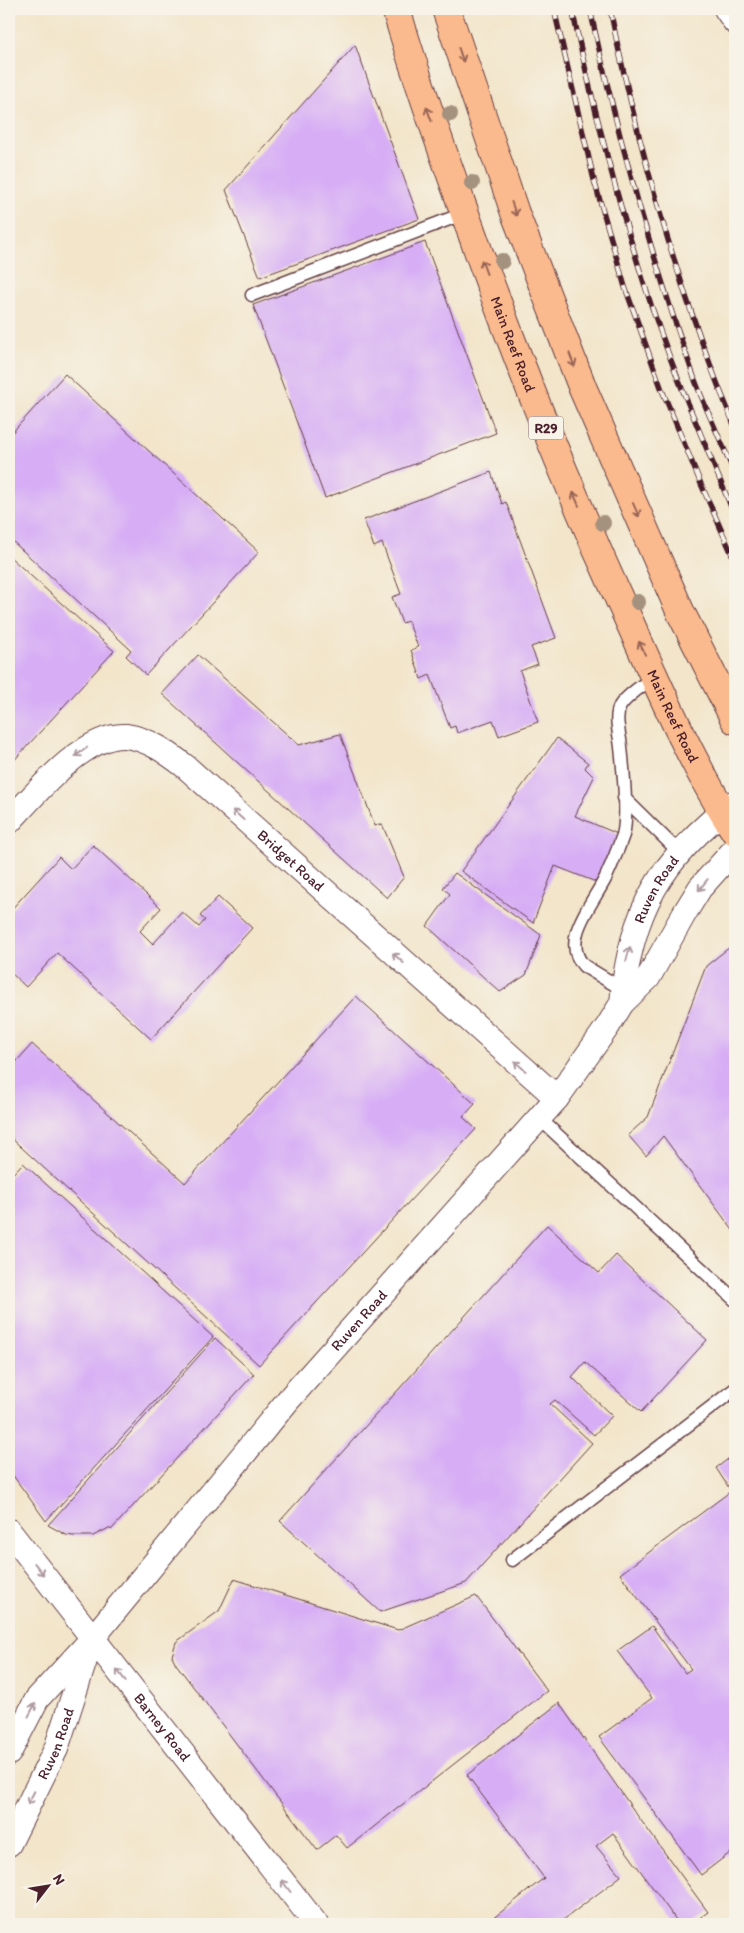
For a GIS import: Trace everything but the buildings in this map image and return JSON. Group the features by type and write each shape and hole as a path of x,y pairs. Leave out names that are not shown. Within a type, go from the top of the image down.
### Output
{"main road":[{"name":"Main Reef Road","path":"396,9 415,74 530,391 598,553 655,676 731,815"},
{"path":"446,9 515,212 584,389 680,611 735,720"}],"street":[{"path":"726,9 735,22"},
{"name":"Bridget Road","path":"9,822 41,787 78,754 95,743 113,736 126,736 154,744 186,767 556,1098"},
{"name":"Ruven Road","path":"626,996 626,961 642,910 656,885 693,836 731,815"},
{"name":"Ruven Road","path":"9,1753 37,1699 92,1639 289,1400 556,1098 608,1026 626,996 648,978 700,888 735,849"},
{"name":"Barney Road","path":"9,1531 316,1924"},
{"name":"Ruven Road","path":"9,1844 56,1749 92,1639"}],"lane":[{"path":"252,294 465,213"},
{"path":"626,996 580,962 575,943 577,931 606,878 625,826 617,716 626,698 655,676"},
{"path":"624,798 680,853"},
{"path":"539,1118 735,1300"},
{"path":"512,1560 735,1389"}],"railway":[{"path":"554,9 594,180 625,287 662,390 735,561"},
{"path":"572,9 605,147 644,283 675,372 735,516"},
{"path":"590,9 600,56 636,196 664,289 695,380 735,474"},
{"path":"610,9 621,62 662,221 696,325 735,427"}]}
